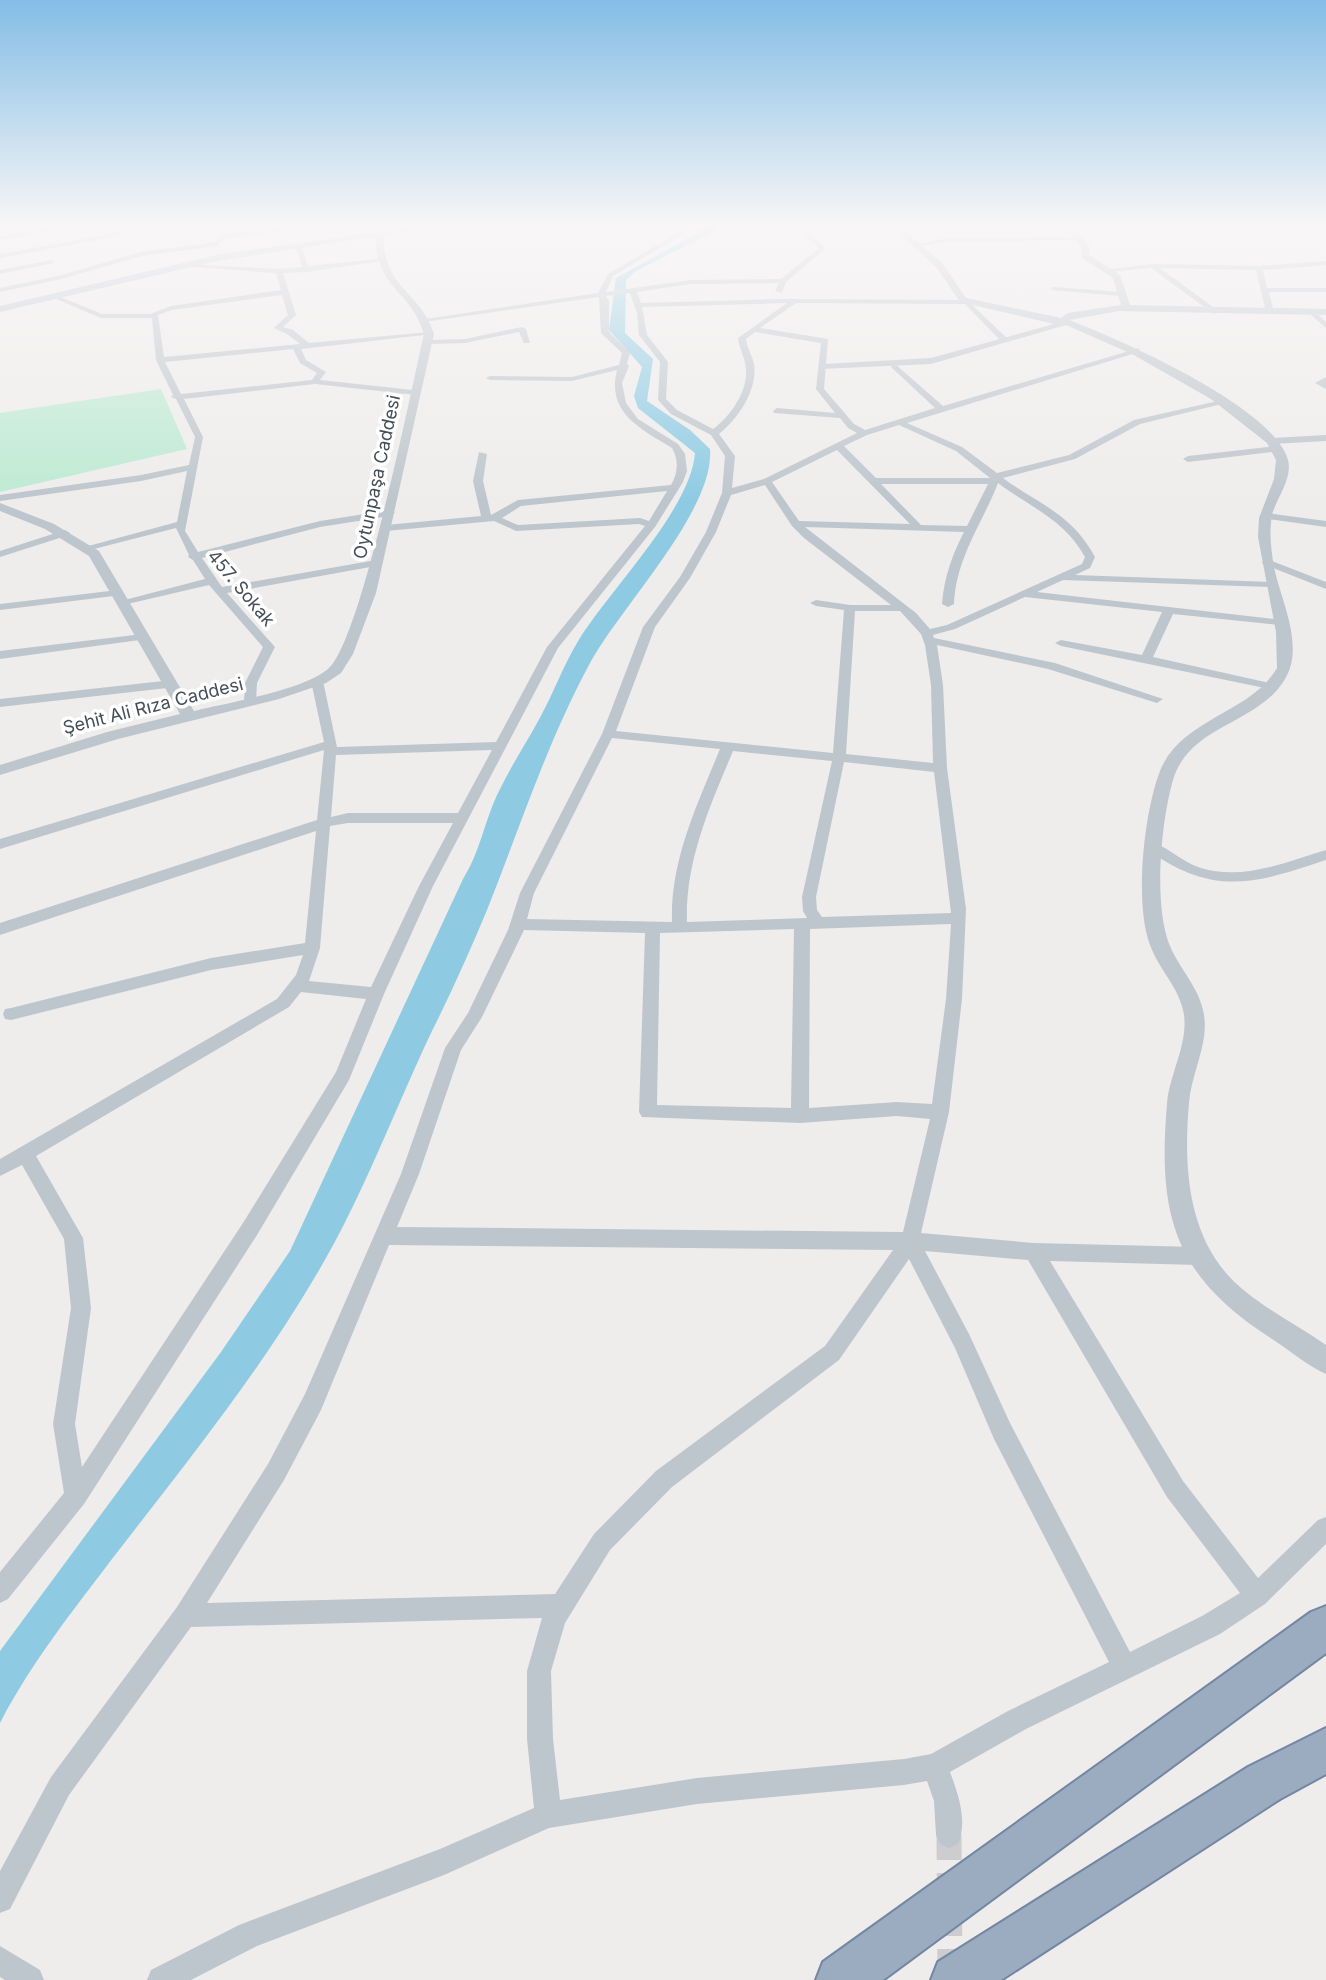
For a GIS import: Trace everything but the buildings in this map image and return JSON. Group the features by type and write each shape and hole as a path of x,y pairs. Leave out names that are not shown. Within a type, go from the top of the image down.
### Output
{"highway":[{"path":"841,1980 1326,1627"},
{"path":"956,1980 1264,1783 1326,1750"}],"street":[{"path":"86,548 180,524 199,437 175,397 160,360 153,316"},
{"path":"290,316 278,328 290,332 306,345 296,348"},
{"path":"420,316 428,338"},
{"path":"423,320 448,316"},
{"path":"0,1591 76,1496 250,1229 336,1088 426,886 553,647 651,525 682,471 680,454 675,446 635,421 627,411 618,383 626,353 605,333 605,316"},
{"path":"0,1899 60,1786 185,1615 276,1472 313,1402 415,1160 453,1048 474,1017 518,924 540,864 608,734 626,695 649,627 691,567 727,493 730,456 714,433 665,406 664,362 643,335 639,316"},
{"path":"714,433 728,424 744,393 750,369 742,338 774,316"},
{"path":"981,316 1006,341"},
{"path":"1044,316 1067,322 1136,350 1254,424 1274,445 1281,471 1266,516 1263,540 1285,662 1270,687 1203,730 1184,745 1171,764 1164,780 1152,898 1156,936 1189,998 1195,1019 1178,1113 1183,1211 1198,1256 1243,1308 1326,1361"},
{"path":"824,367 894,365 938,359 1089,316"},
{"path":"160,360 428,338 465,341 522,329 527,341"},
{"path":"756,330 825,341 820,389 842,416 864,433"},
{"name":"Oytunpaşa Caddesi","path":"317,681 336,670 346,654 376,563 428,338"},
{"path":"296,348 303,361 322,372 315,382"},
{"path":"727,493 767,481 864,433 1136,350"},
{"path":"894,365 940,408"},
{"path":"490,378 572,379 625,366"},
{"path":"1326,379 1319,383 1326,387"},
{"path":"175,397 315,382 413,393"},
{"path":"874,481 995,479 1072,457 1137,422 1222,403"},
{"path":"777,411 842,416"},
{"path":"899,422 959,449 995,479 1062,520 1090,557 1086,566 928,636"},
{"path":"1188,459 1326,438"},
{"path":"839,446 917,526"},
{"path":"482,454 478,481 491,518 516,528 640,521 651,525"},
{"path":"0,498 192,467"},
{"path":"948,604 948,583 968,529 995,479"},
{"path":"548,1815 540,1739 539,1671 554,1618 602,1542 664,1479 832,1353 910,1241 940,1112 954,999 958,918 940,768 937,685 928,636 903,608 796,524 767,481"},
{"path":"386,528 491,518 518,503 673,488"},
{"path":"0,507 65,533 94,554 189,716"},
{"path":"193,557 320,524 390,513"},
{"path":"1266,516 1325,523"},
{"name":"457. Sokak","path":"180,524 193,557 269,647 253,676 250,702"},
{"path":"796,524 968,529"},
{"path":"0,554 65,533"},
{"path":"1267,562 1326,586"},
{"path":"219,591 376,563"},
{"path":"1057,578 1270,584"},
{"path":"0,607 121,597 211,581"},
{"path":"1024,594 1280,622"},
{"path":"816,603 850,608 903,608"},
{"path":"800,1116 809,897 839,757 850,608"},
{"path":"1146,659 1168,612"},
{"path":"928,636 1051,666 1157,699"},
{"path":"0,655 143,637"},
{"path":"1061,643 1270,687"},
{"path":"0,1168 283,1003 309,971 330,747 317,681"},
{"name":"Şehit Ali Rıza Caddesi","path":"0,770 317,681"},
{"path":"0,703 172,684"},
{"path":"608,734 940,768"},
{"path":"0,844 330,747 502,746"},
{"path":"680,928 678,897 697,825 728,746"},
{"path":"0,929 324,823 348,818 464,818"},
{"path":"1156,849 1186,870 1225,879 1326,855"},
{"path":"1307,861 1326,873"},
{"path":"518,924 680,928 958,918"},
{"path":"653,928 648,1112 800,1116 897,1109 940,1112"},
{"path":"11,1014 211,964 312,948"},
{"path":"299,986 376,994"},
{"path":"25,1153 73,1238 81,1308 64,1424 76,1496"},
{"path":"382,1236 910,1241 1034,1252 1198,1256"},
{"path":"910,1241 962,1341 1002,1431 1125,1667"},
{"path":"1034,1252 1175,1489 1257,1596"},
{"path":"161,1980 249,1935 444,1861 548,1815 697,1791 935,1766 1017,1720 1211,1625 1257,1596 1326,1528"},
{"path":"185,1615 562,1606"},
{"path":"935,1766 947,1801 949,1835"},
{"path":"0,1960 30,1980"}],"green space":[{"path":"161,389 187,449 0,492 0,413"}],"water":[{"path":"611,316 625,316 625,333 653,359 647,401 690,430 710,449 707,474 697,501 663,559 603,642 574,695 547,755 474,941 332,1247 244,1386 53,1638 0,1723 0,1651 221,1352 290,1251 474,858 503,783 577,643 664,525 690,475 695,453 638,408 634,396 642,367 609,330"}],"tunnel":[{"path":"949,1835 950,1980"}]}
